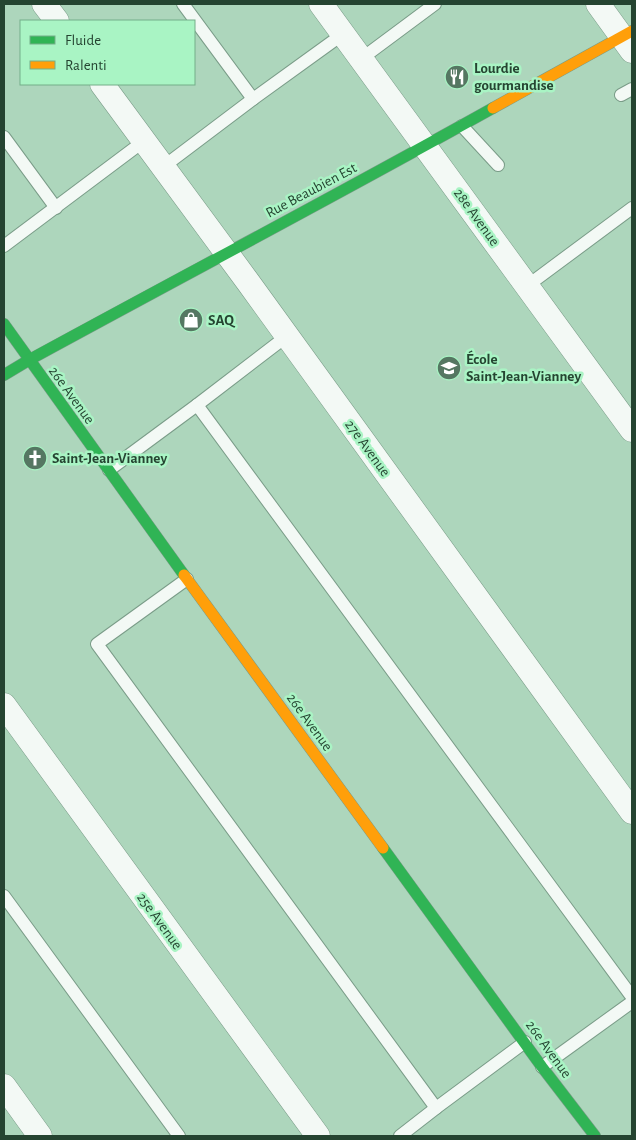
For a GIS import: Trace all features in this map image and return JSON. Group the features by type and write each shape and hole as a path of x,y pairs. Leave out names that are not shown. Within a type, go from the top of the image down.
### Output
{"street":[{"path":"44,4 55,20"},
{"name":"28e Avenue","path":"321,4 632,430"},
{"path":"598,4 629,40"},
{"name":"Rue Beaubien Est","path":"4,375 462,126 629,40"},
{"name":"27e Avenue","path":"103,85 632,812"},
{"name":"26e Avenue","path":"4,324 187,579 595,1136"},
{"name":"25e Avenue","path":"4,705 318,1136"},
{"path":"4,1086 40,1136"}],"lane":[{"path":"183,4 195,20"},
{"path":"361,59 436,4"},
{"path":"195,21 252,99"},
{"path":"163,167 252,99 344,34"},
{"path":"462,126 498,165"},
{"path":"4,137 56,208"},
{"path":"4,246 144,141"},
{"path":"527,286 632,208"},
{"path":"109,470 197,406 287,336"},
{"path":"197,406 632,997"},
{"path":"187,579 97,644 436,1108"},
{"path":"4,896 179,1136"},
{"path":"542,1066 632,1002"},
{"path":"400,1136 525,1042"}],"traffic: fast":[{"path":"4,375 493,108"},
{"path":"4,324 184,575"},
{"path":"383,848 542,1067 595,1136"}],"traffic: slow":[{"path":"493,108 632,31"},
{"path":"184,575 383,848"}],"place":[{"name":"Lourdie gourmandise","path":"457,77"},
{"name":"SAQ","path":"191,320"},
{"name":"École Saint-Jean-Vianney","path":"449,368"},
{"name":"Saint-Jean-Vianney","path":"35,458"}]}
